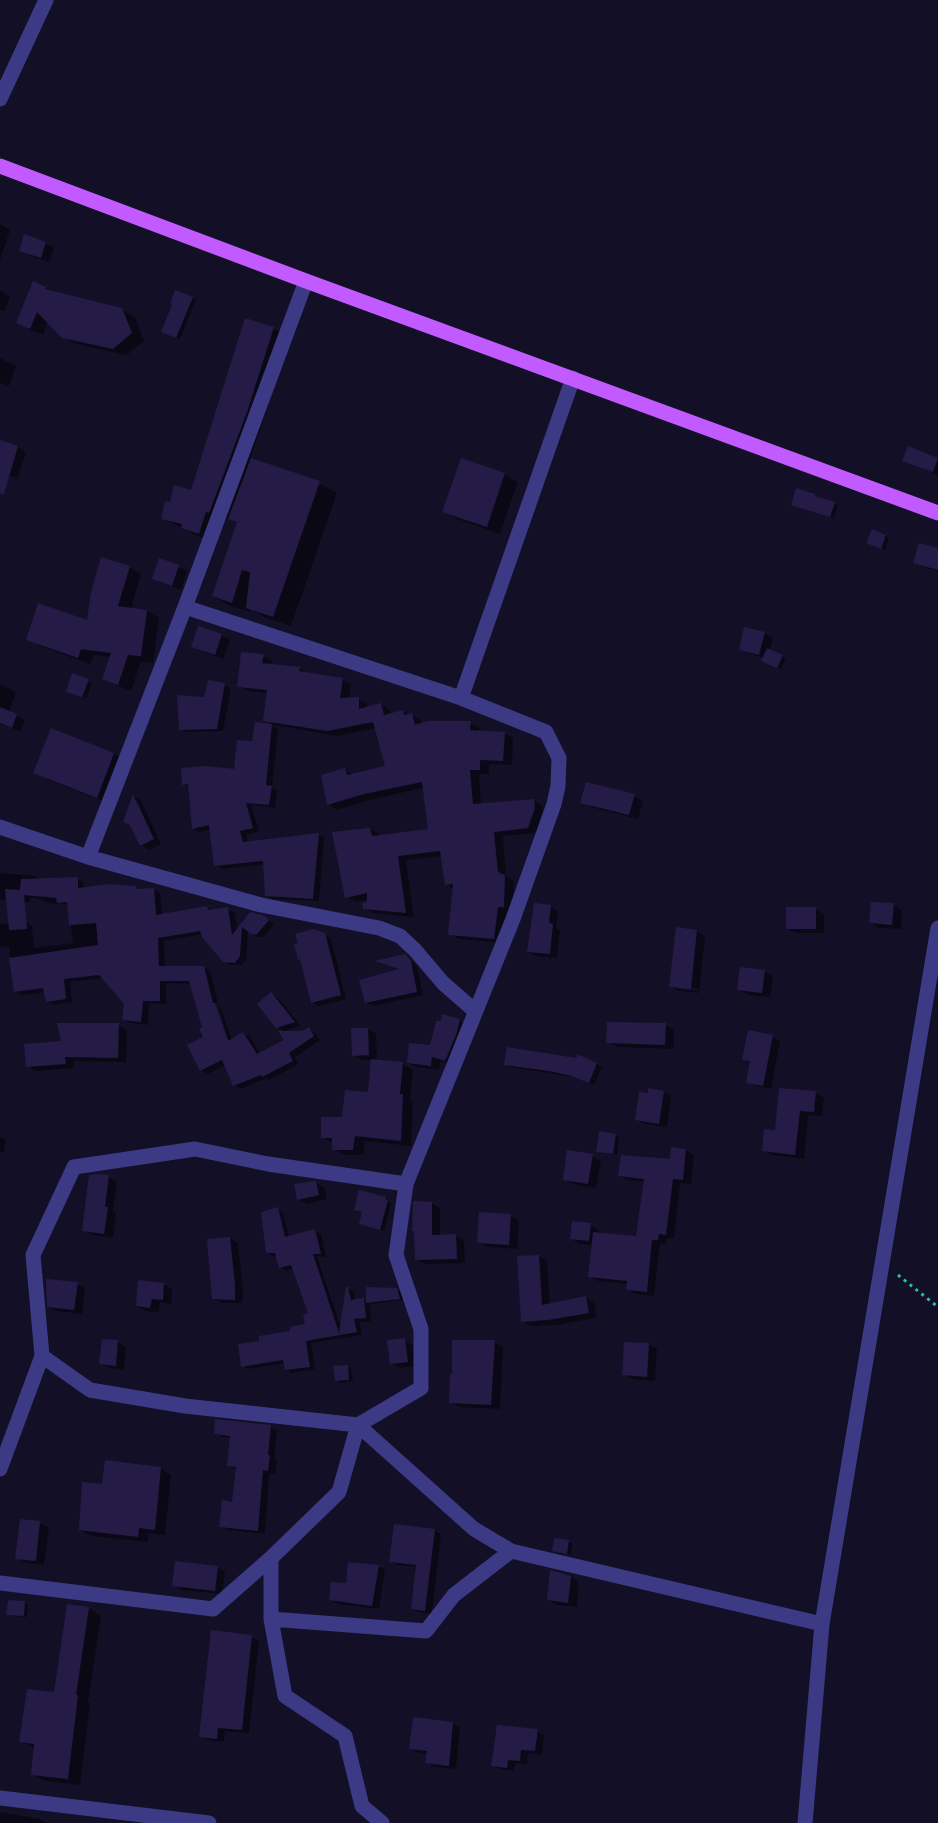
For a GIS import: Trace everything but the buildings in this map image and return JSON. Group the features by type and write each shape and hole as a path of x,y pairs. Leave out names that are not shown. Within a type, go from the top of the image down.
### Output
{"main road":[{"path":"0,166 938,513"}],"street":[{"path":"0,99 46,0"},
{"path":"88,857 185,607 306,281"},
{"path":"461,698 573,378"},
{"path":"0,1583 213,1609 271,1558 339,1492 358,1425 421,1388 421,1329 396,1255 406,1184 513,919 554,804 558,786 559,758 546,732 461,698 185,607"},
{"path":"0,827 88,857 261,905 379,928 400,936 443,983 475,1011"},
{"path":"805,1823 822,1624 938,928"},
{"path":"0,1469 42,1356 33,1255 75,1167 195,1149 268,1164 406,1184"},
{"path":"42,1356 90,1390 185,1406 358,1425 474,1529 511,1551 822,1624"},
{"path":"271,1619 426,1631 454,1595 511,1551"},
{"path":"271,1558 271,1619 285,1696 345,1736 362,1806 382,1823"},
{"path":"0,1798 209,1823"}],"path":[{"path":"882,1263 938,1307"}]}
